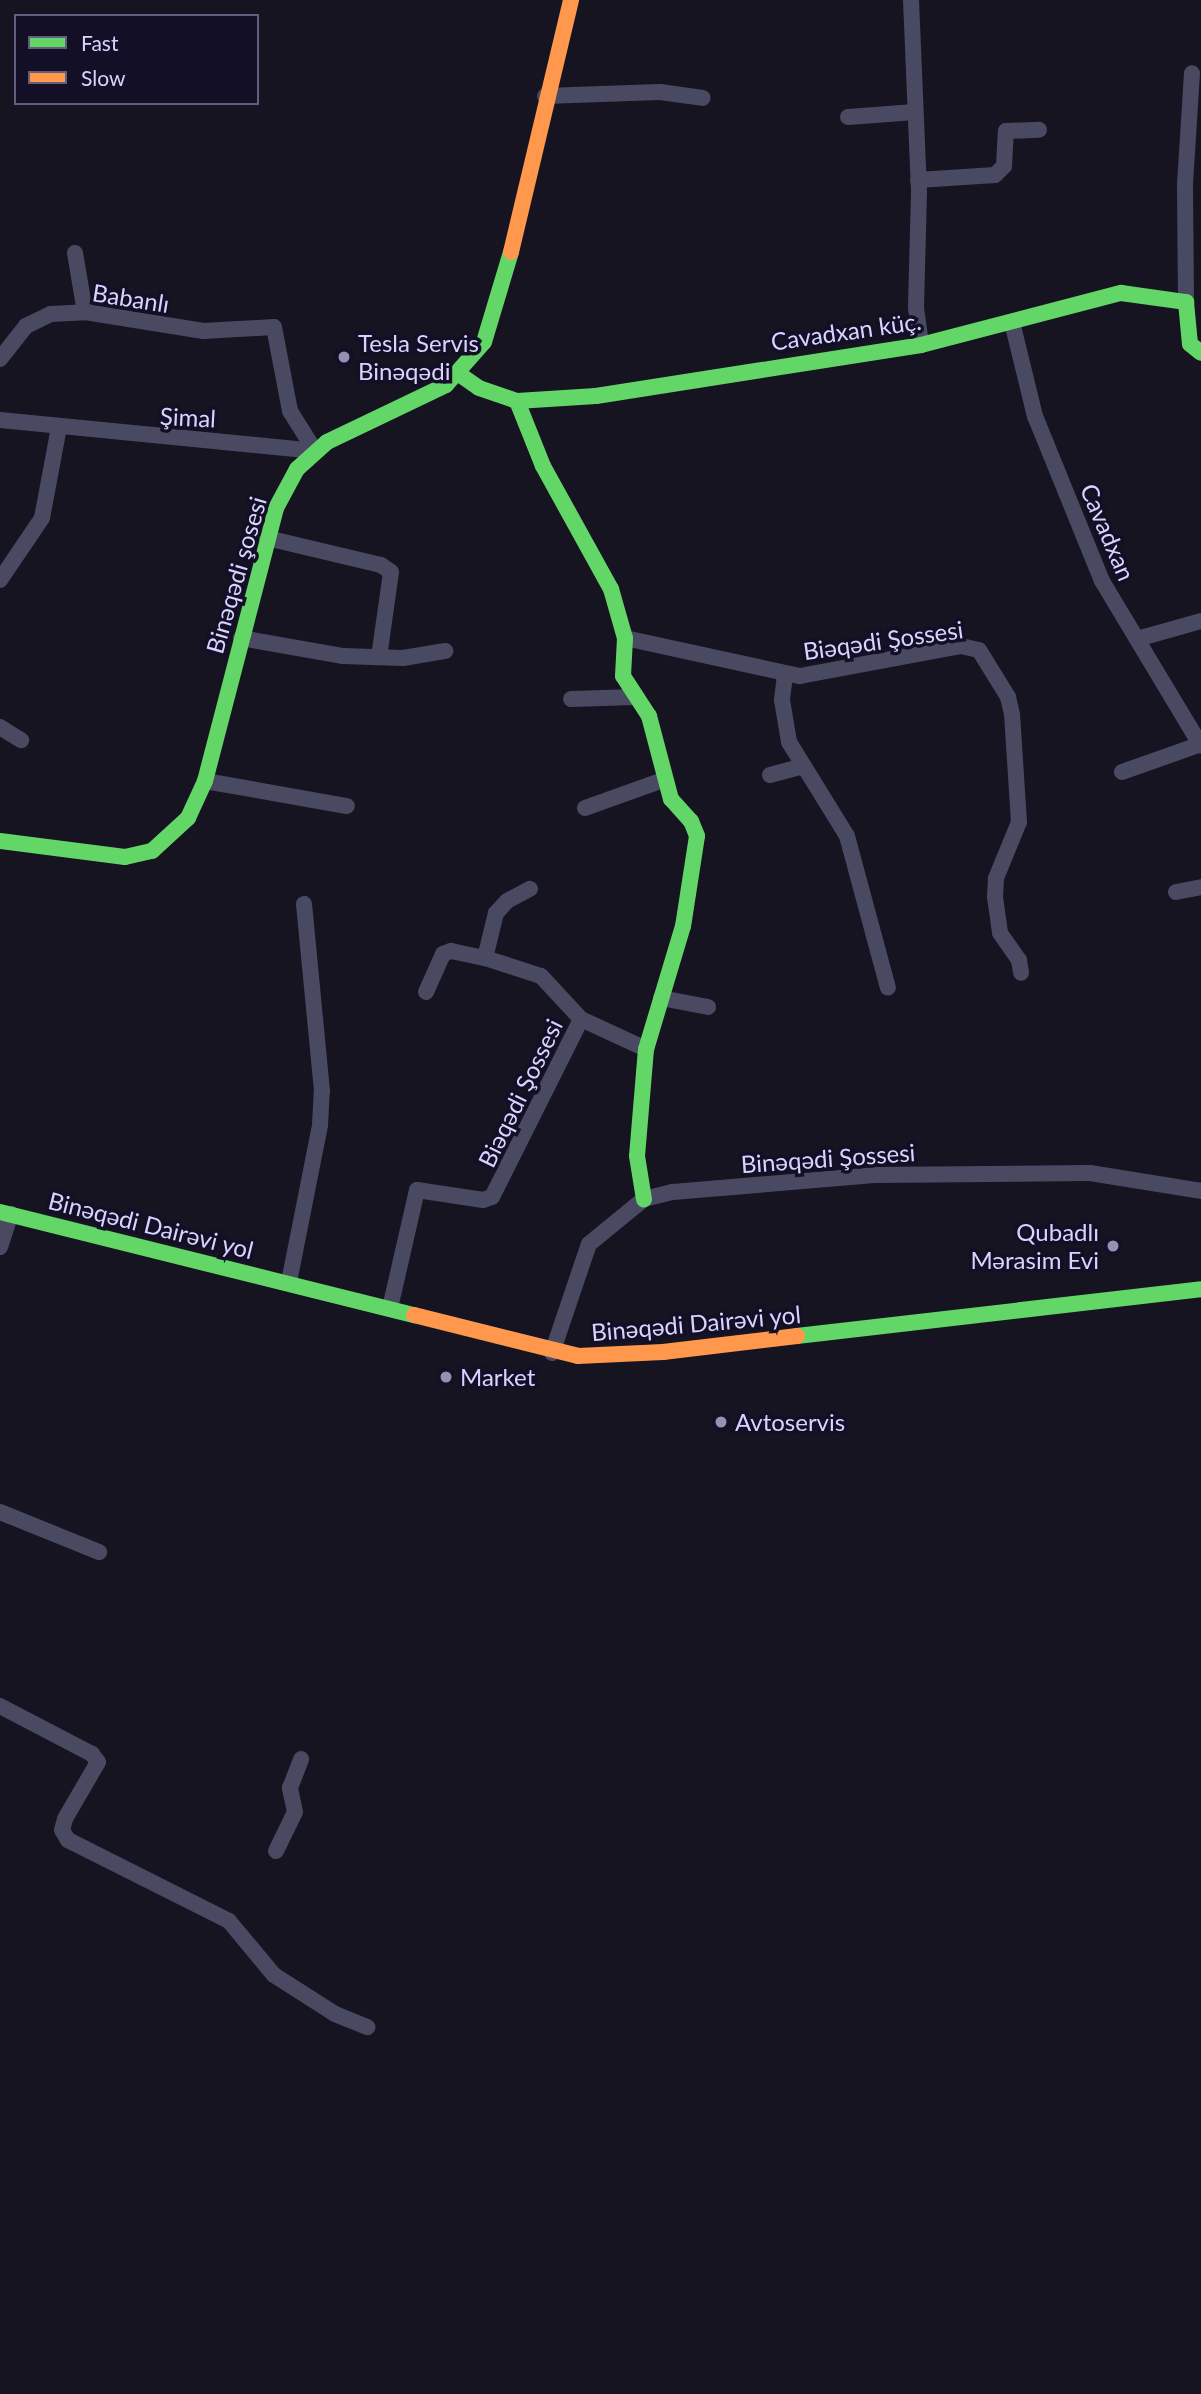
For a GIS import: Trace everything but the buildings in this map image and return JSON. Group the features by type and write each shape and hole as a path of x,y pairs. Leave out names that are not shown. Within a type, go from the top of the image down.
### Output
{"main road":[{"name":"Binəqədi şosesi","path":"0,841 125,857 152,851 188,818 205,781 267,538 285,489 315,451 426,396 459,374 484,342 496,313 545,96 571,0"},
{"name":"Cavadxan küç.","path":"459,374 479,388 517,401 596,396 721,373 921,345 1012,322 1094,297 1121,293 1186,302"},
{"path":"1186,302 1190,344 1201,353"},
{"path":"517,401 543,467 611,589 625,638 623,676 649,716 663,780 671,799 691,821 698,852 662,998 646,1049 637,1156 644,1199"},
{"name":"Binəqədi Dairəvi yol","path":"6,1213 289,1282 552,1353 588,1356 663,1352 1201,1289"}],"street":[{"path":"911,0 918,180 916,308 921,345"},
{"path":"1186,302 1185,184 1192,73"},
{"path":"545,96 660,92 703,98"},
{"path":"849,117 915,112"},
{"path":"918,180 995,175 1004,166 1006,131 1039,130"},
{"path":"75,253 85,312"},
{"name":"Babanlı","path":"0,359 26,326 51,314 85,312 203,331 274,327 290,411 315,451"},
{"name":"Cavadxan","path":"1012,322 1035,416 1102,581 1201,745 1122,772"},
{"name":"Şimal","path":"0,420 315,451"},
{"path":"0,580 42,518 59,427"},
{"path":"267,538 381,565 391,572 379,657"},
{"path":"1137,639 1201,621"},
{"path":"241,638 344,656 379,657 445,651"},
{"name":"Biəqədi Şossesi","path":"625,638 785,675 961,646 985,656 1012,714 1019,822 996,878 995,897 1000,933 1019,960 1021,973"},
{"name":"Biəqədi Şossesi","path":"785,675 784,722 800,767 847,836 888,988"},
{"path":"571,699 635,697"},
{"path":"0,727 21,740"},
{"path":"770,775 800,767"},
{"path":"585,808 663,780"},
{"path":"205,781 347,806"},
{"path":"1176,892 1201,887"},
{"path":"485,958 496,913 507,901 530,889"},
{"path":"289,1282 320,1125 322,1091 304,904"},
{"name":"Biəqədi Şossesi","path":"426,992 443,954 451,951 485,958 541,976 581,1019 646,1049"},
{"path":"662,998 708,1007"},
{"name":"Biəqədi Şossesi","path":"390,1308 418,1190 492,1197 581,1019"},
{"name":"Binəqədi Şossesi","path":"552,1353 589,1244 644,1199 673,1192 874,1175 1090,1173 1201,1191"},
{"path":"0,1247 6,1213"},
{"path":"0,1512 99,1552"},
{"path":"0,1706 92,1754 98,1762 65,1819 62,1830 68,1840 229,1921 274,1975 335,2014 368,2027"},
{"path":"276,1852 295,1812 290,1788 300,1759"}],"traffic: fast":[{"path":"0,841 125,857 152,851 188,818 205,781 276,508 297,469 327,442 446,385 484,342 511,252"},
{"path":"459,374 479,388 517,401 596,396 921,345 1121,293 1186,302 1190,344 1201,353"},
{"path":"517,401 543,466 611,589 625,638 623,676 649,716 671,799 691,821 697,836 683,926 646,1049 637,1156 644,1199"},
{"path":"0,1212 414,1315"},
{"path":"797,1336 1201,1289"}],"traffic: slow":[{"path":"511,252 571,0"},
{"path":"414,1315 578,1356 663,1352 797,1336"}],"place":[{"name":"Tesla Servis Binəqədi","path":"344,357"},
{"name":"Qubadlı Mərasim Evi","path":"1113,1246"},
{"name":"Market","path":"446,1377"},
{"name":"Avtoservis","path":"721,1422"}]}
